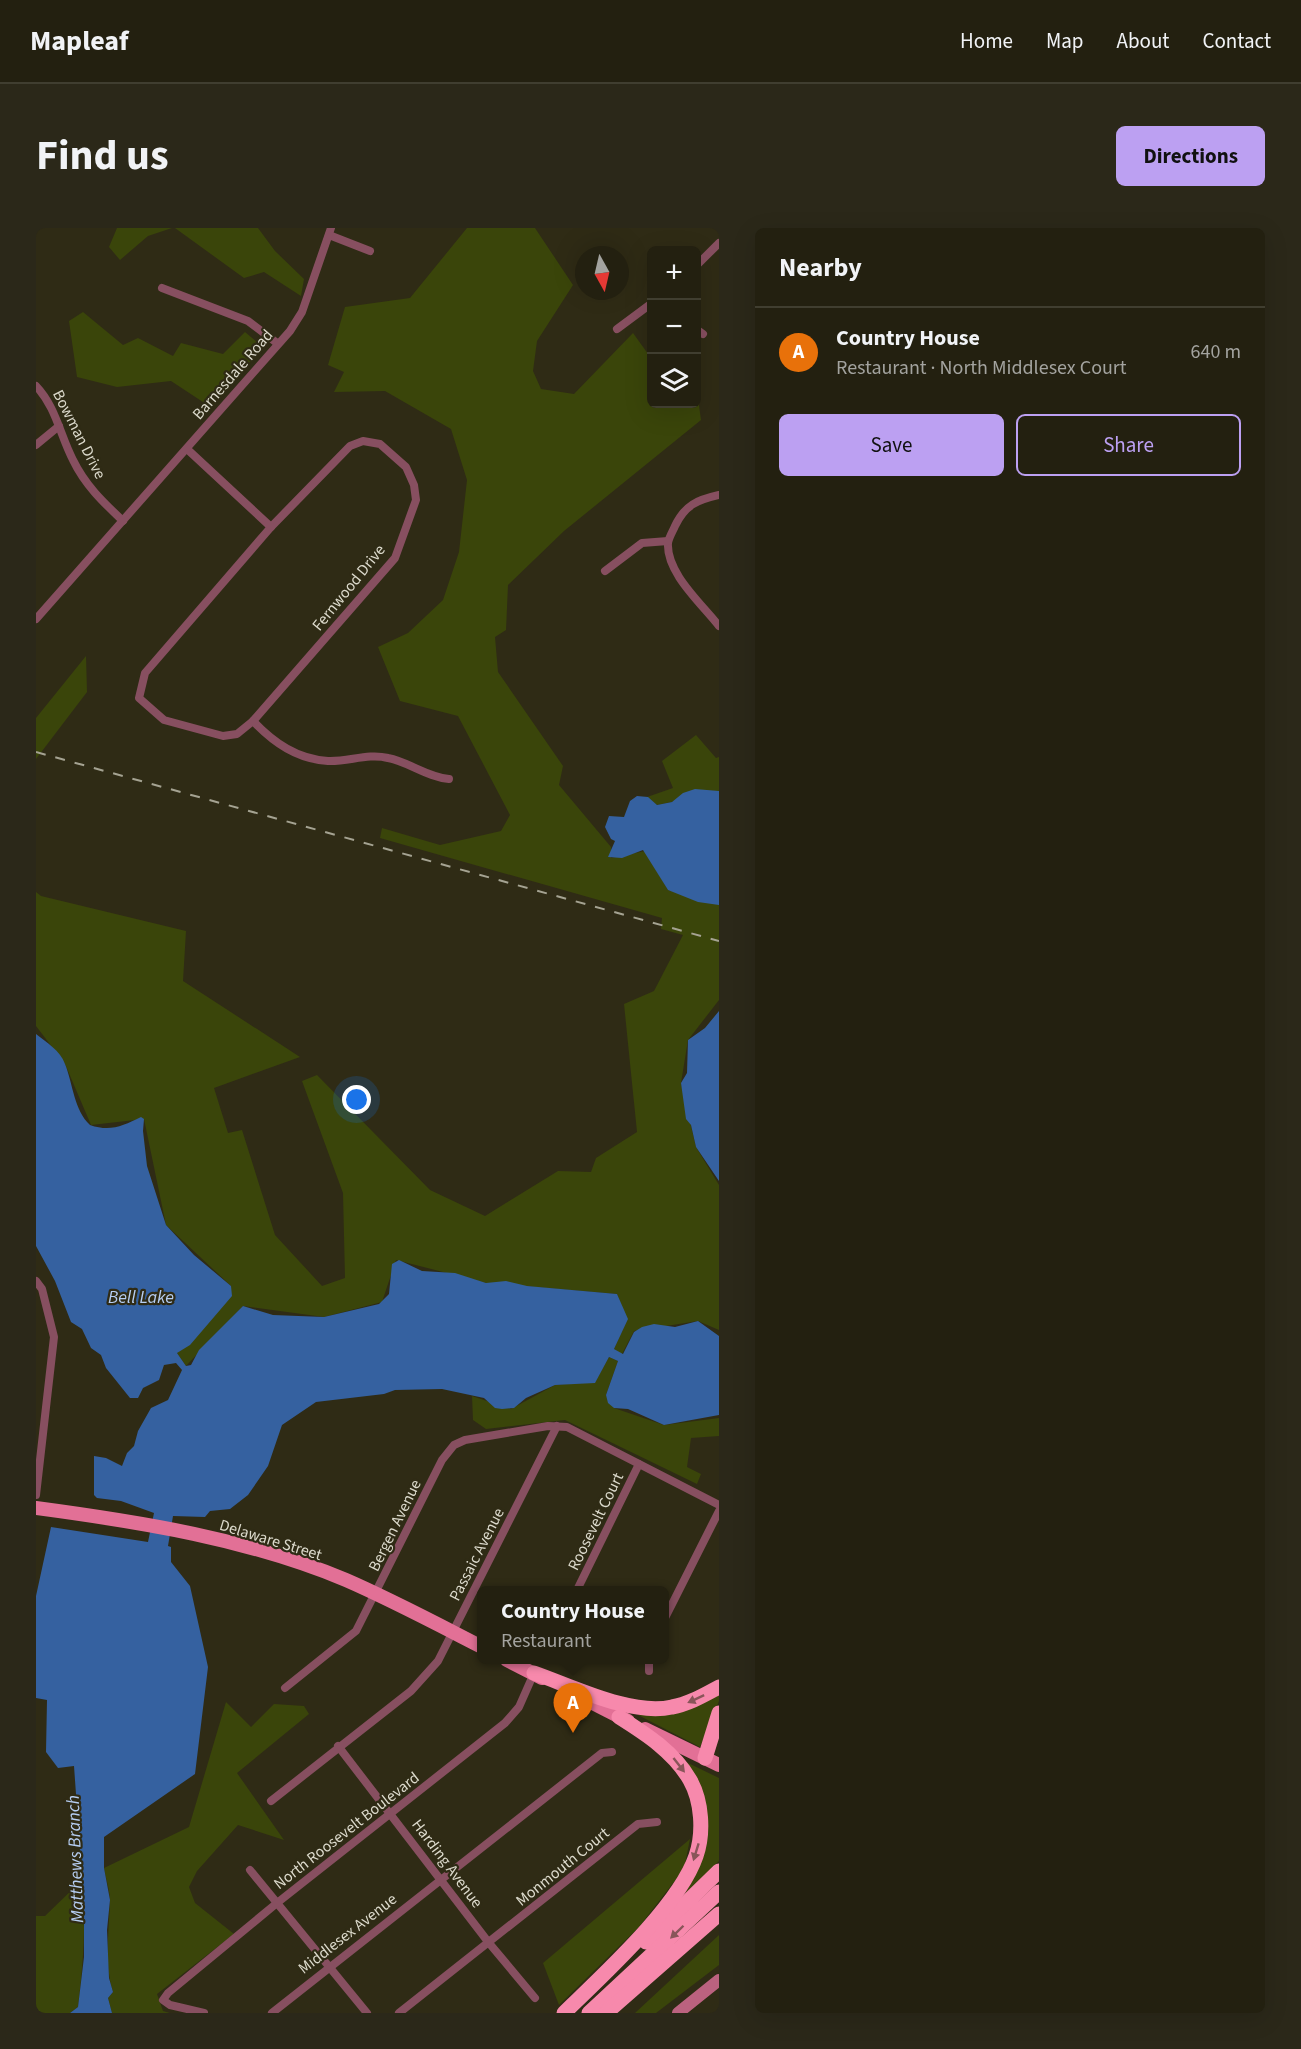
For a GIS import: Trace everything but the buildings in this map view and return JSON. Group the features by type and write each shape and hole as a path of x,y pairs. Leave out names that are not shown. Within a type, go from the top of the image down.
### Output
{"highway":[{"path":"534,1673 626,1705 648,1709 671,1708 687,1703 719,1687"},
{"path":"705,1758 719,1713"},
{"path":"565,2013 627,1950 664,1908 684,1881 696,1857 700,1839 699,1806 691,1782 667,1751 620,1716"},
{"path":"565,2013 603,1983 719,1871"},
{"path":"589,2013 719,1892"},
{"path":"606,2013 719,1914"}],"main road":[{"name":"Delaware Street","path":"36,1508 176,1530 311,1567 376,1594 477,1644"},
{"path":"517,1664 719,1765"},
{"path":"678,2013 719,1980"}],"street":[{"path":"330,232 370,251"},
{"name":"Barnesdale Road","path":"36,619 290,331 302,312 330,232"},
{"path":"701,261 719,243"},
{"path":"162,288 248,321 278,343"},
{"path":"617,329 647,306"},
{"name":"Bowman Drive","path":"36,386 46,397 84,480 99,499 123,521"},
{"path":"36,445 59,426"},
{"name":"Fernwood Drive","path":"363,441 380,444 406,467 414,485 416,500 395,558 253,721 237,734 223,736 164,720 138,698 145,673 271,527 350,446 363,441"},
{"path":"187,449 271,527"},
{"path":"719,495 684,509 668,541 669,555 678,574 719,626"},
{"path":"605,571 642,543 668,541"},
{"path":"253,721 274,743 285,750 328,761 386,757 404,762 437,778 448,779"},
{"path":"36,1281 42,1288 54,1337 36,1495"},
{"path":"557,1426 567,1427 719,1505"},
{"name":"Bergen Avenue","path":"285,1688 351,1637 376,1594 447,1451 465,1440 557,1426"},
{"name":"Passaic Avenue","path":"272,1801 424,1678 438,1661 557,1426"},
{"name":"Roosevelt Court","path":"579,1586 639,1464"},
{"path":"669,1610 719,1511"},
{"path":"649,1664 649,1671"},
{"name":"North Roosevelt Boulevard","path":"204,2013 170,2005 163,2000 168,1993 277,1903 505,1723 519,1707 534,1673"},
{"name":"Harding Avenue","path":"338,1746 489,1943 535,1998"},
{"name":"Middlesex Avenue","path":"272,2013 602,1753 612,1752"},
{"name":"Monmouth Court","path":"399,2013 638,1824 657,1822"},
{"path":"249,1870 367,2013"}],"green space":[{"path":"117,228 172,228 148,236 120,260 109,247"},
{"path":"175,228 258,228 275,251 304,279 301,296 264,272 244,278"},
{"path":"467,228 535,228 573,285 537,341 533,371 541,389 574,394 633,333 647,352 647,408 699,408 701,420 564,531 508,585 506,630 495,637 498,672 563,766 559,785 611,847 611,858 645,851 668,890 719,901 719,1000 688,1040 681,1083 696,1147 719,1185 719,1330 698,1321 634,1331 622,1354 614,1349 627,1320 617,1294 486,1283 396,1260 382,1302 324,1317 243,1306 186,1366 177,1353 231,1286 166,1225 144,1119 91,1125 65,1064 36,1026 36,892 41,896 186,931 183,981 300,1057 214,1088 228,1133 242,1130 275,1235 322,1286 345,1278 343,1193 302,1081 317,1075 430,1190 485,1216 558,1171 591,1172 596,1158 637,1132 624,1004 654,991 683,935 661,929 662,918 380,838 382,828 440,845 501,831 510,815 458,716 400,701 378,647 408,633 443,600 459,552 467,480 451,429 385,391 334,392 344,372 328,365 345,307 410,298"},
{"path":"83,312 123,345 138,338 173,356 181,343 223,354 245,332 263,347 212,408 171,381 117,387 77,377 69,321"},
{"path":"86,656 87,692 36,759 36,718"},
{"path":"696,735 716,758 719,757 719,792 657,805 647,797 673,788 662,761"},
{"path":"609,1357 618,1361 606,1395 614,1408 664,1425 719,1418 719,1436 691,1438 687,1467 701,1474 697,1484 565,1420 486,1429 473,1420 472,1396 511,1409 555,1385 595,1382"},
{"path":"719,1694 719,1701 700,1747 638,1715"},
{"path":"226,1702 251,1727 274,1704 304,1706 309,1714 237,1773 284,1840 238,1825 197,1871 189,1887 195,1903 234,1934 157,1994 163,2011 170,2013 112,2013 108,1998 113,1992 108,1958 110,1897 104,1868 189,1827"},
{"path":"686,1762 719,1778 719,1861 685,1894 702,1860 704,1806"},
{"path":"690,1839 684,1869 639,1927 559,2005 543,1963"},
{"path":"81,1881 84,1928 78,2007 70,2013 36,2013 36,1916 45,1916"},
{"path":"719,1935 719,1965 656,2013 635,2013"}],"water":[{"path":"695,789 719,791 719,905 698,902 668,890 643,850 622,858 608,857 615,841 611,839 605,827 609,816 624,817 630,801 637,796 648,797 657,805 672,802 683,793"},
{"path":"719,1011 719,1181 696,1147 691,1125 686,1119 681,1083 687,1073 688,1040 705,1028"},
{"name":"Bell Lake","path":"36,1034 53,1047 63,1059 80,1112 90,1125 110,1128 141,1117 144,1119 147,1166 166,1225 194,1255 231,1286 232,1296 190,1345 177,1353 186,1366 191,1365 199,1350 243,1306 273,1315 324,1317 379,1304 389,1294 392,1264 399,1260 422,1271 455,1273 486,1283 506,1281 527,1286 617,1294 628,1319 614,1349 623,1354 634,1332 654,1324 675,1327 698,1321 719,1336 719,1415 664,1425 628,1409 614,1408 608,1403 606,1395 618,1361 609,1357 595,1383 555,1385 526,1398 514,1408 495,1408 484,1398 442,1389 395,1390 384,1394 316,1402 282,1425 268,1466 248,1495 230,1509 210,1511 205,1517 173,1516 168,1546 171,1547 171,1562 190,1586 208,1667 195,1774 104,1837 104,1868 110,1900 107,1930 109,1978 113,1992 108,1998 112,2013 70,2013 78,2007 84,1957 84,1907 74,1766 58,1768 46,1752 47,1700 36,1698 36,1596 51,1527 148,1542 154,1513 121,1501 97,1498 94,1495 94,1456 106,1458 122,1466 151,1408 168,1400 182,1370 176,1363 164,1365 159,1380 143,1388 138,1398 130,1398 106,1368 101,1355 91,1348 82,1329 71,1322 55,1281 36,1246"}],"railway":[{"path":"36,752 719,941"}],"place":[{"name":"Country House","path":"573,1733"}],"water label":[{"name":"Matthews Branch","path":"75,1859"}]}
